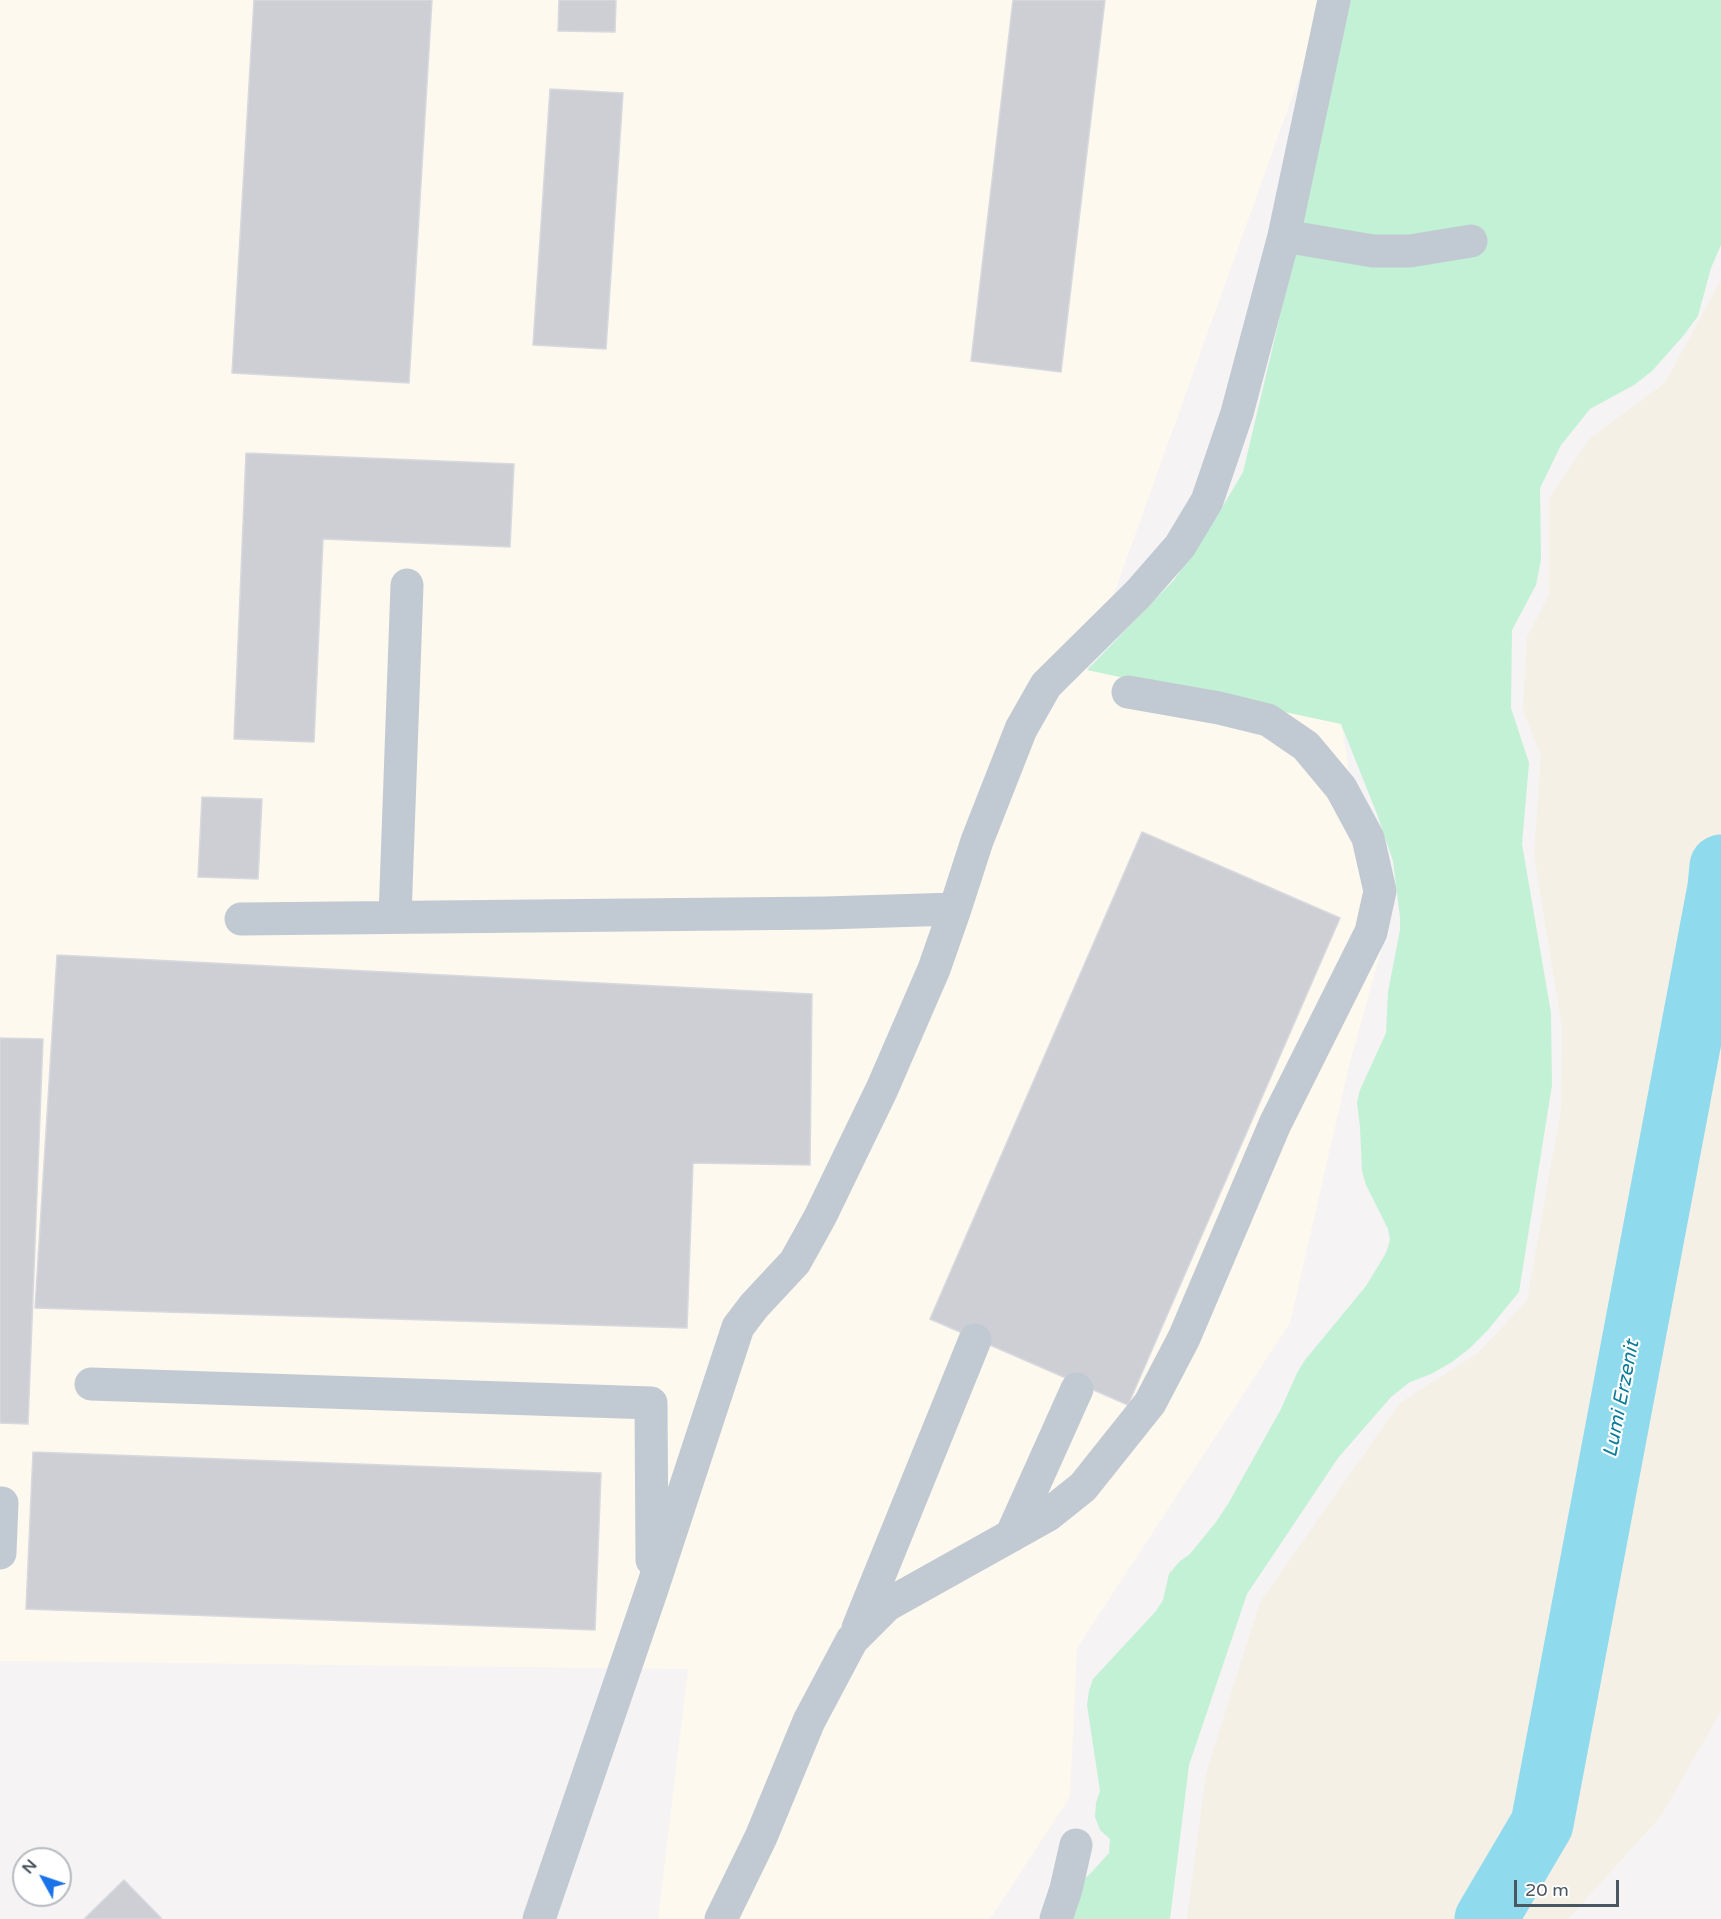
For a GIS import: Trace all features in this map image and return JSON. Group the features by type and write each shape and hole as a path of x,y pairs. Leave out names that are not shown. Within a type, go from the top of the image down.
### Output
{"street":[{"path":"539,1919 652,1589 738,1327 754,1306 795,1262 820,1217 887,1078 934,969 977,841 1021,729 1046,685 1138,594 1180,546 1207,501 1237,413 1284,236 1334,0"},
{"path":"1284,236 1373,251 1410,251 1471,241"},
{"path":"395,917 407,585"},
{"path":"852,1640 887,1605 1048,1515 1083,1487 1150,1403 1184,1338 1275,1124 1371,932 1380,891 1368,838 1341,788 1306,747 1268,720 1219,708 1128,693"},
{"path":"241,919 825,914 955,909"},
{"path":"721,1919 761,1837 808,1721 852,1640 975,1340"},
{"path":"91,1384 651,1402 652,1589"},
{"path":"1011,1536 1077,1389"},
{"path":"0,1553 2,1503"},
{"path":"1056,1919 1066,1889 1076,1845"}],"shaded area":[{"path":"0,0 1327,0 1087,669 1341,724 1381,951 1349,1066 1290,1323 1077,1648 1070,1797 990,1919 658,1919 688,1669 0,1661"}],"green space":[{"path":"1345,0 1721,0 1721,245 1711,268 1698,316 1684,335 1652,371 1634,385 1590,409 1561,445 1540,488 1541,560 1536,585 1512,630 1511,708 1529,763 1522,844 1551,1013 1552,1085 1519,1292 1470,1348 1431,1374 1410,1382 1391,1397 1338,1458 1247,1594 1189,1765 1170,1919 1069,1919 1081,1881 1109,1853 1110,1839 1100,1830 1095,1817 1100,1791 1087,1705 1093,1679 1156,1611 1163,1600 1169,1574 1190,1554 1228,1504 1281,1409 1298,1371 1366,1286 1386,1253 1390,1240 1388,1229 1366,1185 1362,1171 1357,1102 1360,1090 1386,1033 1388,992 1400,930 1400,917 1393,861 1341,724 1087,670 1174,580 1243,472 1277,329"}],"sand":[{"path":"1721,280 1721,1711 1661,1816 1568,1919 1187,1919 1206,1773 1260,1602 1400,1403 1478,1353 1527,1301 1561,1109 1562,1028 1534,855 1541,756 1523,710 1527,637 1549,595 1549,498 1590,438 1665,383"}],"building":[{"path":"254,0 432,0 409,383 232,373"},
{"path":"559,0 616,0 615,32 558,31"},
{"path":"1013,0 1105,0 1061,372 971,361"},
{"path":"550,89 623,93 606,349 533,345"},
{"path":"246,453 514,464 510,547 323,539 314,742 234,739"},
{"path":"202,797 262,799 258,879 198,877"},
{"path":"1142,832 1340,918 1128,1405 930,1319"},
{"path":"57,955 812,994 810,1165 693,1163 687,1328 35,1308"},
{"path":"0,1038 43,1039 28,1424 0,1423"},
{"path":"33,1452 601,1473 595,1630 26,1609"},
{"path":"124,1880 162,1919 84,1919"}],"waterway":[{"name":"Lumi Erzenit","path":"1486,1919 1542,1824 1719,887 1721,866"}]}
